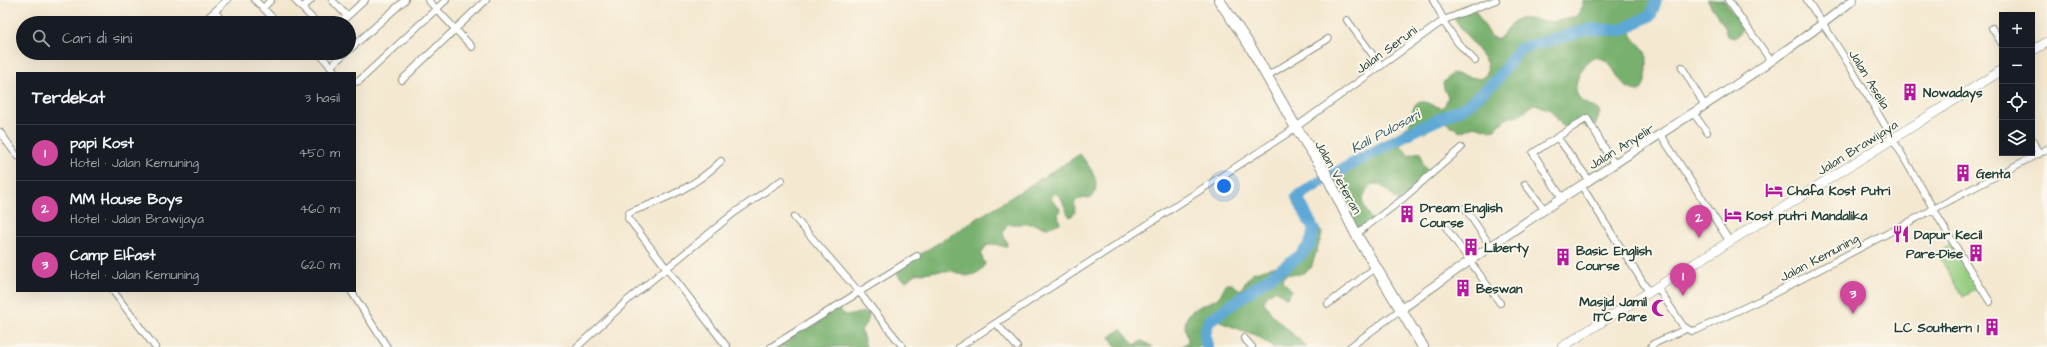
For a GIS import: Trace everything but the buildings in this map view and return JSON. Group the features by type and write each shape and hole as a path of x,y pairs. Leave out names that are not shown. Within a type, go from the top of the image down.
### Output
{"main road":[{"name":"Jalan Veteran","path":"1219,0 1250,46 1295,126 1325,172 1375,268 1423,347"},
{"path":"2035,49 2047,42"},
{"name":"Jalan Brawijaya","path":"1562,347 1999,72"}],"street":[{"path":"209,16 227,0"},
{"path":"255,0 272,16"},
{"path":"263,8 271,0"},
{"path":"295,0 310,16"},
{"path":"302,8 311,0"},
{"path":"332,0 347,16 365,0"},
{"path":"356,44 405,0"},
{"path":"428,0 472,47"},
{"path":"356,82 359,81 446,0"},
{"path":"402,80 486,0"},
{"path":"1433,0 1458,43 1475,61"},
{"name":"Jalan Seruni","path":"959,347 1295,126 1444,20 1496,0"},
{"path":"1728,0 1771,61"},
{"name":"Jalan Aselia","path":"1807,0 1894,139 1933,210 1990,302"},
{"name":"Jalan Anyelir","path":"1400,310 1581,185 1694,114 1823,24 1853,0"},
{"path":"214,11 218,16"},
{"path":"1347,20 1381,66"},
{"path":"1992,28 1999,39"},
{"path":"1267,76 1328,39"},
{"path":"324,60 335,72"},
{"path":"330,67 338,60"},
{"path":"1682,67 1705,106"},
{"path":"1694,114 1707,132"},
{"path":"1562,198 1533,153 1557,137 1587,118 1614,164"},
{"path":"0,132 16,155"},
{"path":"1661,135 1730,242"},
{"path":"1557,137 1589,180"},
{"path":"2035,146 2039,154"},
{"path":"1356,234 1399,202 1461,148"},
{"name":"Jalan Kemuning","path":"1650,347 1653,344 1686,330 1691,332 1697,330 1773,294 2047,149"},
{"path":"721,161 710,173 678,194 633,211 628,215 630,221 727,347"},
{"path":"577,347 630,299 734,213 782,180"},
{"path":"1525,184 1545,210"},
{"path":"1581,185 1653,290 1686,330"},
{"path":"1465,208 1491,247"},
{"path":"794,218 860,292 903,347"},
{"path":"1447,228 1500,303"},
{"path":"771,347 917,256"},
{"path":"1328,304 1375,268"},
{"path":"114,292 155,347"},
{"path":"352,292 387,347"},
{"path":"1350,347 1400,310"},
{"path":"996,323 1016,347"},
{"path":"1244,338 1252,347"}],"green space":[{"path":"1583,0 1661,0 1651,15 1630,25 1633,38 1643,48 1647,60 1647,70 1642,89 1639,91 1631,89 1620,80 1607,61 1601,58 1593,58 1584,66 1576,84 1576,90 1581,100 1596,108 1600,112 1595,127 1590,130 1582,125 1564,128 1550,110 1535,104 1520,114 1506,119 1492,131 1474,126 1460,132 1448,123 1436,121 1407,134 1401,146 1408,155 1419,152 1421,153 1423,165 1432,173 1399,202 1379,185 1375,184 1370,186 1362,201 1372,222 1356,234 1327,177 1380,149 1408,126 1414,108 1418,102 1422,101 1441,108 1445,105 1448,97 1443,83 1452,73 1480,79 1487,73 1488,69 1485,60 1453,17 1474,9 1491,36 1495,39 1499,39 1513,22 1519,18 1554,22 1576,16 1583,7"},
{"path":"1707,0 1724,0 1742,27 1738,36 1734,38 1727,36 1725,27"},
{"path":"1080,154 1094,175 1096,186 1092,197 1076,200 1073,215 1070,217 1060,197 1054,193 1051,199 1060,209 1058,215 1060,223 1047,228 1033,224 1007,224 1003,233 1007,244 1006,247 994,244 986,246 981,255 985,264 977,273 966,276 952,271 937,271 916,274 906,281 900,278 895,270"},
{"path":"1312,230 1321,231 1322,234 1311,268 1304,273 1288,274 1284,276 1282,281 1292,290 1287,298 1275,290 1266,295 1264,302 1273,316 1307,347 1272,347 1258,336 1225,324 1214,317 1208,324 1205,335 1209,347 1181,347 1188,342 1185,326 1186,320 1192,311 1218,298 1227,284 1232,284 1240,290 1252,273 1282,264 1298,254 1303,249"},
{"path":"1952,243 1979,287 1962,297 1937,252"},
{"path":"837,306 841,312 849,315 860,313 869,314 868,320 861,330 866,347 771,347"},
{"path":"1121,329 1134,345 1142,341 1153,347 1116,347 1110,337"}],"waterway":[{"name":"Kali Pulosari","path":"1208,347 1205,334 1210,320 1301,255 1310,244 1314,230 1297,197 1323,180 1407,134 1465,107 1496,81 1519,49 1590,29 1622,30 1651,15 1656,0"}],"place":[{"name":"Nowadays","path":"1910,92"},
{"name":"Genta","path":"1963,173"},
{"name":"Chafa Kost Putri","path":"1774,190"},
{"name":"Dream English Course","path":"1407,214"},
{"name":"Kost putri Mandalika","path":"1733,215"},
{"name":"Dapur Kecil","path":"1901,234"},
{"name":"MM House Boys","path":"1699,238"},
{"name":"Liberty","path":"1471,247"},
{"name":"Pare-Dise","path":"1976,253"},
{"name":"Basic English Course","path":"1563,257"},
{"name":"Beswan","path":"1463,288"},
{"name":"papi Kost","path":"1683,296"},
{"name":"Masjid Jamil ITC Pare","path":"1660,308"},
{"name":"Camp Elfast","path":"1853,314"},
{"name":"LC Southern 1","path":"1992,327"}]}
